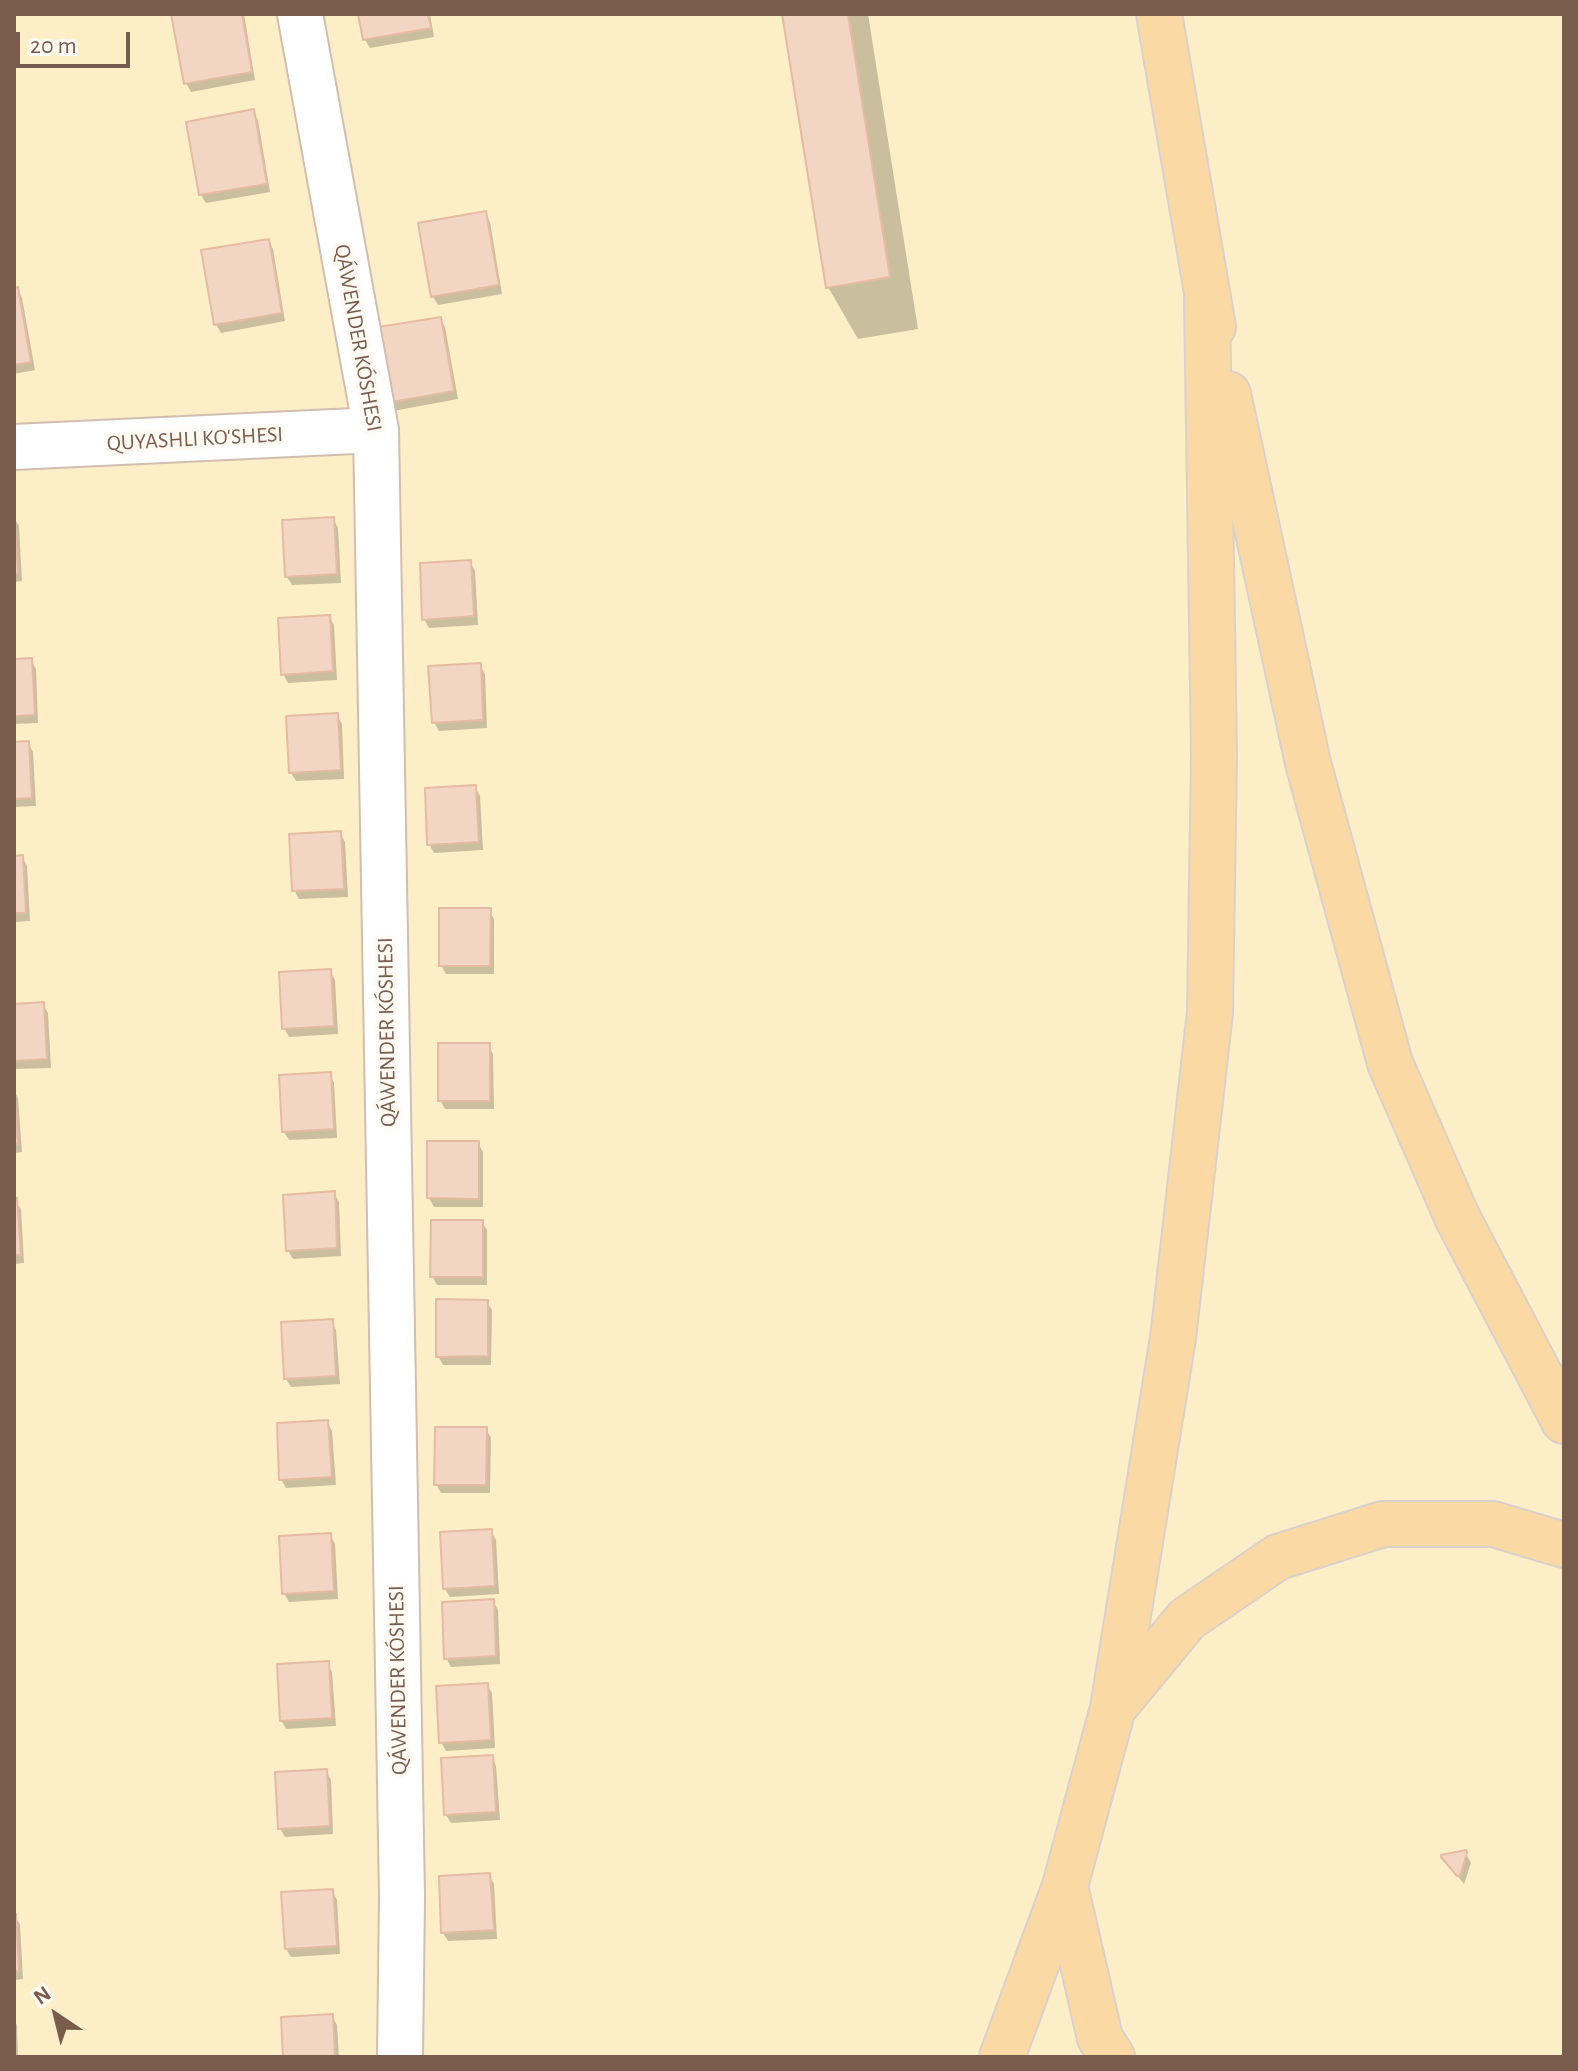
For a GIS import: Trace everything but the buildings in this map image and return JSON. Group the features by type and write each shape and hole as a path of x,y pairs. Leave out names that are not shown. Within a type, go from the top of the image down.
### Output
{"main road":[{"path":"1159,14 1207,299 1308,763 1390,1063 1457,1217 1564,1421"},
{"path":"1002,2057 1065,1886 1113,1708 1173,1338 1210,1012 1214,756 1207,299"},
{"path":"1113,1708 1187,1619 1278,1557 1383,1524 1493,1524 1564,1545"},
{"path":"1065,1886 1100,2038 1112,2057"}],"street":[{"name":"QÁWENDER KÓSHESI","path":"300,14 376,430 402,1896 400,2057"},
{"name":"QUYASHLI KO'SHESI","path":"14,447 376,430"}],"sand":[{"path":"14,14 1564,14 1564,2057 14,2057"}]}
